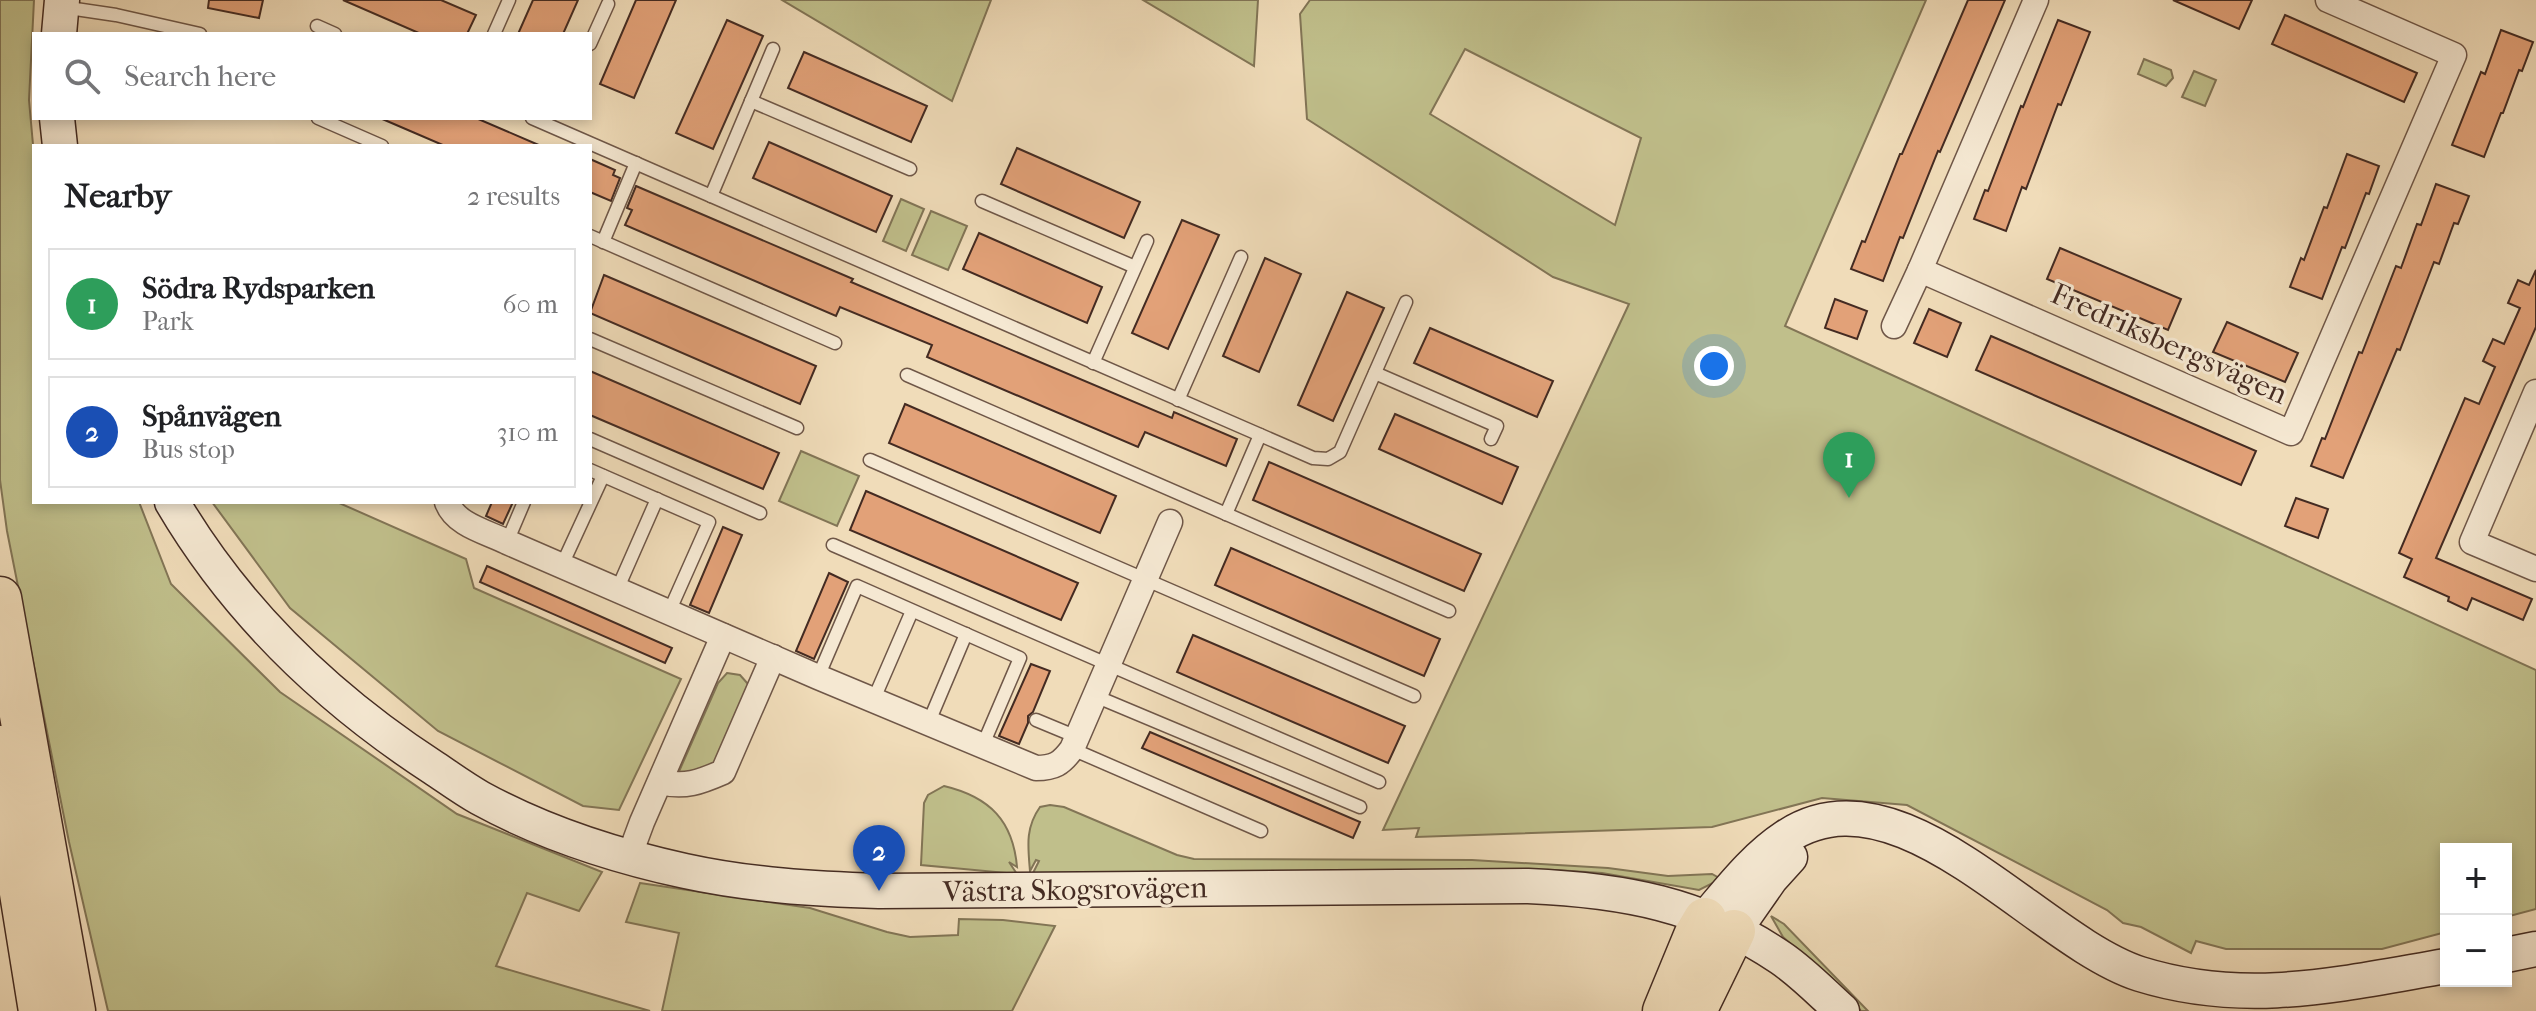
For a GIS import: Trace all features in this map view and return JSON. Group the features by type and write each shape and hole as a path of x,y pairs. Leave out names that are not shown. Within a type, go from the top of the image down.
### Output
{"highway":[{"path":"0,598 74,1011"},
{"path":"0,740 7,806 40,1011"},
{"path":"1664,1011 1695,936 1720,925"},
{"path":"1695,1011 1720,925"}],"street":[{"path":"1894,326 2036,0"},
{"name":"Fredriksbergsvägen","path":"1920,270 2291,433 2454,55 2328,0"},
{"path":"57,120 60,144"},
{"path":"2536,392 2472,542 2536,569"},
{"name":"Västra Skogsrovägen","path":"173,504 224,581 273,637 343,703 406,750 480,798 549,829 629,857 741,881 879,891 1513,886 1590,889 1653,901 1720,925 1781,959 1842,1011"},
{"path":"448,504 450,512 463,522 507,542 873,701 1036,768 1051,768 1063,762 1074,743 1170,522"},
{"path":"629,857 723,636"},
{"path":"660,782 675,786 695,785 723,772 773,657"},
{"path":"1720,925 1756,861 1788,835 1827,820 1846,817 1895,828 1922,838 2076,942 2136,973 2178,984 2259,993 2301,990 2440,967"},
{"path":"2512,954 2536,949"}],"lane":[{"path":"116,15 119,0"},
{"path":"495,32 509,0"},
{"path":"592,40 608,4"},
{"path":"61,14 116,15 191,32"},
{"path":"317,26 330,32"},
{"path":"711,196 773,49"},
{"path":"751,101 910,169"},
{"path":"323,120 377,144"},
{"path":"556,123 636,163 1313,458 1328,459 1340,452 1406,302"},
{"path":"636,163 596,239 835,343"},
{"path":"982,201 1135,267"},
{"path":"1093,363 1147,241"},
{"path":"1178,400 1241,257"},
{"path":"592,340 797,428"},
{"path":"1375,373 1497,426 1491,439"},
{"path":"907,375 1449,611"},
{"path":"1226,514 1260,435"},
{"path":"592,440 760,513"},
{"path":"870,460 1414,696"},
{"path":"592,471 709,522 669,612"},
{"path":"592,500 603,476"},
{"path":"1170,522 1181,495"},
{"path":"617,590 657,499"},
{"path":"507,542 523,504"},
{"path":"562,565 590,504"},
{"path":"833,545 1379,782"},
{"path":"818,677 857,586 1020,658 982,747"},
{"path":"873,701 912,611"},
{"path":"928,724 966,634"},
{"path":"1095,696 1360,807"},
{"path":"1036,720 1074,743 1261,831"}],"shaded area":[{"path":"0,0 34,0 29,100 33,144 32,504 140,504 171,584 280,692 457,814 602,872 579,911 527,893 496,966 650,1011 108,1011 69,842 7,531 0,480"},
{"path":"782,0 991,0 952,101"},
{"path":"1143,0 1258,0 1254,66"},
{"path":"1310,0 1926,0 1785,326 2536,670 2536,909 2512,915 2512,843 2440,843 2440,934 2382,949 2226,949 2196,941 2191,953 2141,927 2123,923 2107,910 1907,805 1822,798 1712,827 1416,837 1419,828 1383,830 1629,304 1553,277 1307,119 1300,14","holes":["1465,49 1641,138 1615,225 1430,114"]},
{"path":"2144,59 2171,70 2173,78 2166,86 2138,74"},
{"path":"2194,71 2216,80 2205,106 2182,97"},
{"path":"901,199 924,209 906,251 883,241"},
{"path":"931,211 967,226 948,270 912,255"},
{"path":"801,451 859,476 837,526 779,501"},
{"path":"213,504 342,504 466,559 474,588 681,679 619,810 583,806 438,731 290,608"},
{"path":"727,673 740,675 748,684 716,765 677,776 718,683"},
{"path":"944,786 974,797 996,813 1010,836 1017,867 1009,862 1017,874 921,865 924,803 928,795"},
{"path":"1040,807 1064,807 1177,855 1194,859 1472,860 1608,868 1668,876 1712,874 1721,879 1699,890 1602,873 1556,870 1033,873 1039,861 1036,860 1030,871 1030,830"},
{"path":"640,883 810,908 910,937 958,935 959,919 1055,926 1012,1011 662,1011 679,933 626,922"},
{"path":"1771,916 1784,924 1868,1011 1861,1011 1845,992 1783,937"}],"building":[{"path":"209,0 263,0 259,18 208,8"},
{"path":"343,0 441,0 476,15 468,32 416,32"},
{"path":"533,0 578,0 564,32 519,32"},
{"path":"636,0 676,0 634,98 600,84"},
{"path":"1968,0 2005,0 1883,281 1851,269"},
{"path":"2173,0 2252,0 2239,29"},
{"path":"2285,15 2417,73 2404,102 2272,44"},
{"path":"727,20 763,36 713,149 676,133"},
{"path":"2058,20 2090,32 2006,231 1974,219"},
{"path":"2501,30 2533,42 2484,157 2452,145 2481,72 2485,74"},
{"path":"804,52 927,106 911,142 788,88"},
{"path":"385,120 481,120 536,144 440,144"},
{"path":"769,142 892,196 876,232 753,178"},
{"path":"1017,148 1140,202 1124,238 1001,184"},
{"path":"2347,154 2379,166 2322,299 2290,287 2324,207 2327,208"},
{"path":"592,160 615,170 613,175 620,178 611,201 592,193"},
{"path":"2436,184 2469,196 2458,224 2454,223 2439,264 2434,262 2400,350 2397,349 2343,478 2311,466 2322,438 2325,439 2359,352 2362,353 2396,266 2401,268"},
{"path":"636,186 853,279 851,282 1172,418 1174,412 1237,439 1226,466 1145,432 1138,447 927,357 932,345 840,307 836,316 625,225 632,210 627,208"},
{"path":"1182,220 1219,235 1168,349 1132,333"},
{"path":"979,233 1102,287 1087,323 963,269"},
{"path":"2060,248 2181,299 2168,330 2047,279"},
{"path":"1265,258 1301,274 1259,372 1223,356"},
{"path":"2536,270 2536,327 2436,558 2532,599 2523,620 2472,598 2467,610 2448,601 2449,597 2404,577 2412,559 2399,553 2465,398 2479,404 2495,367 2483,361 2493,339 2504,344 2520,308 2508,303 2518,280 2529,285"},
{"path":"604,275 816,366 800,404 592,314"},
{"path":"1347,292 1384,308 1333,421 1298,405"},
{"path":"1835,299 1867,311 1857,339 1825,328"},
{"path":"1929,309 1961,323 1947,357 1914,343"},
{"path":"2227,322 2298,353 2285,382 2213,352"},
{"path":"1430,328 1553,381 1537,417 1414,363"},
{"path":"1991,336 2256,451 2241,485 1976,370"},
{"path":"592,372 779,453 763,489 592,416"},
{"path":"905,404 1116,496 1100,533 889,443"},
{"path":"1395,414 1518,467 1502,504 1379,449"},
{"path":"1269,462 1481,554 1464,591 1253,500"},
{"path":"866,491 1078,583 1061,620 850,530"},
{"path":"2296,498 2328,509 2318,538 2285,526"},
{"path":"491,504 512,504 503,524 486,516"},
{"path":"723,527 742,535 709,613 690,605"},
{"path":"1231,548 1440,639 1424,676 1215,585"},
{"path":"487,566 672,648 665,663 480,582"},
{"path":"829,573 848,582 814,659 796,651"},
{"path":"1193,635 1405,726 1388,763 1177,672"},
{"path":"1031,664 1050,671 1033,712 1028,716 1019,744 999,736"},
{"path":"1150,732 1360,822 1353,838 1142,748"}],"place":[{"name":"Södra Rydsparken","path":"1849,498"},
{"name":"Spånvägen","path":"879,891"}]}
